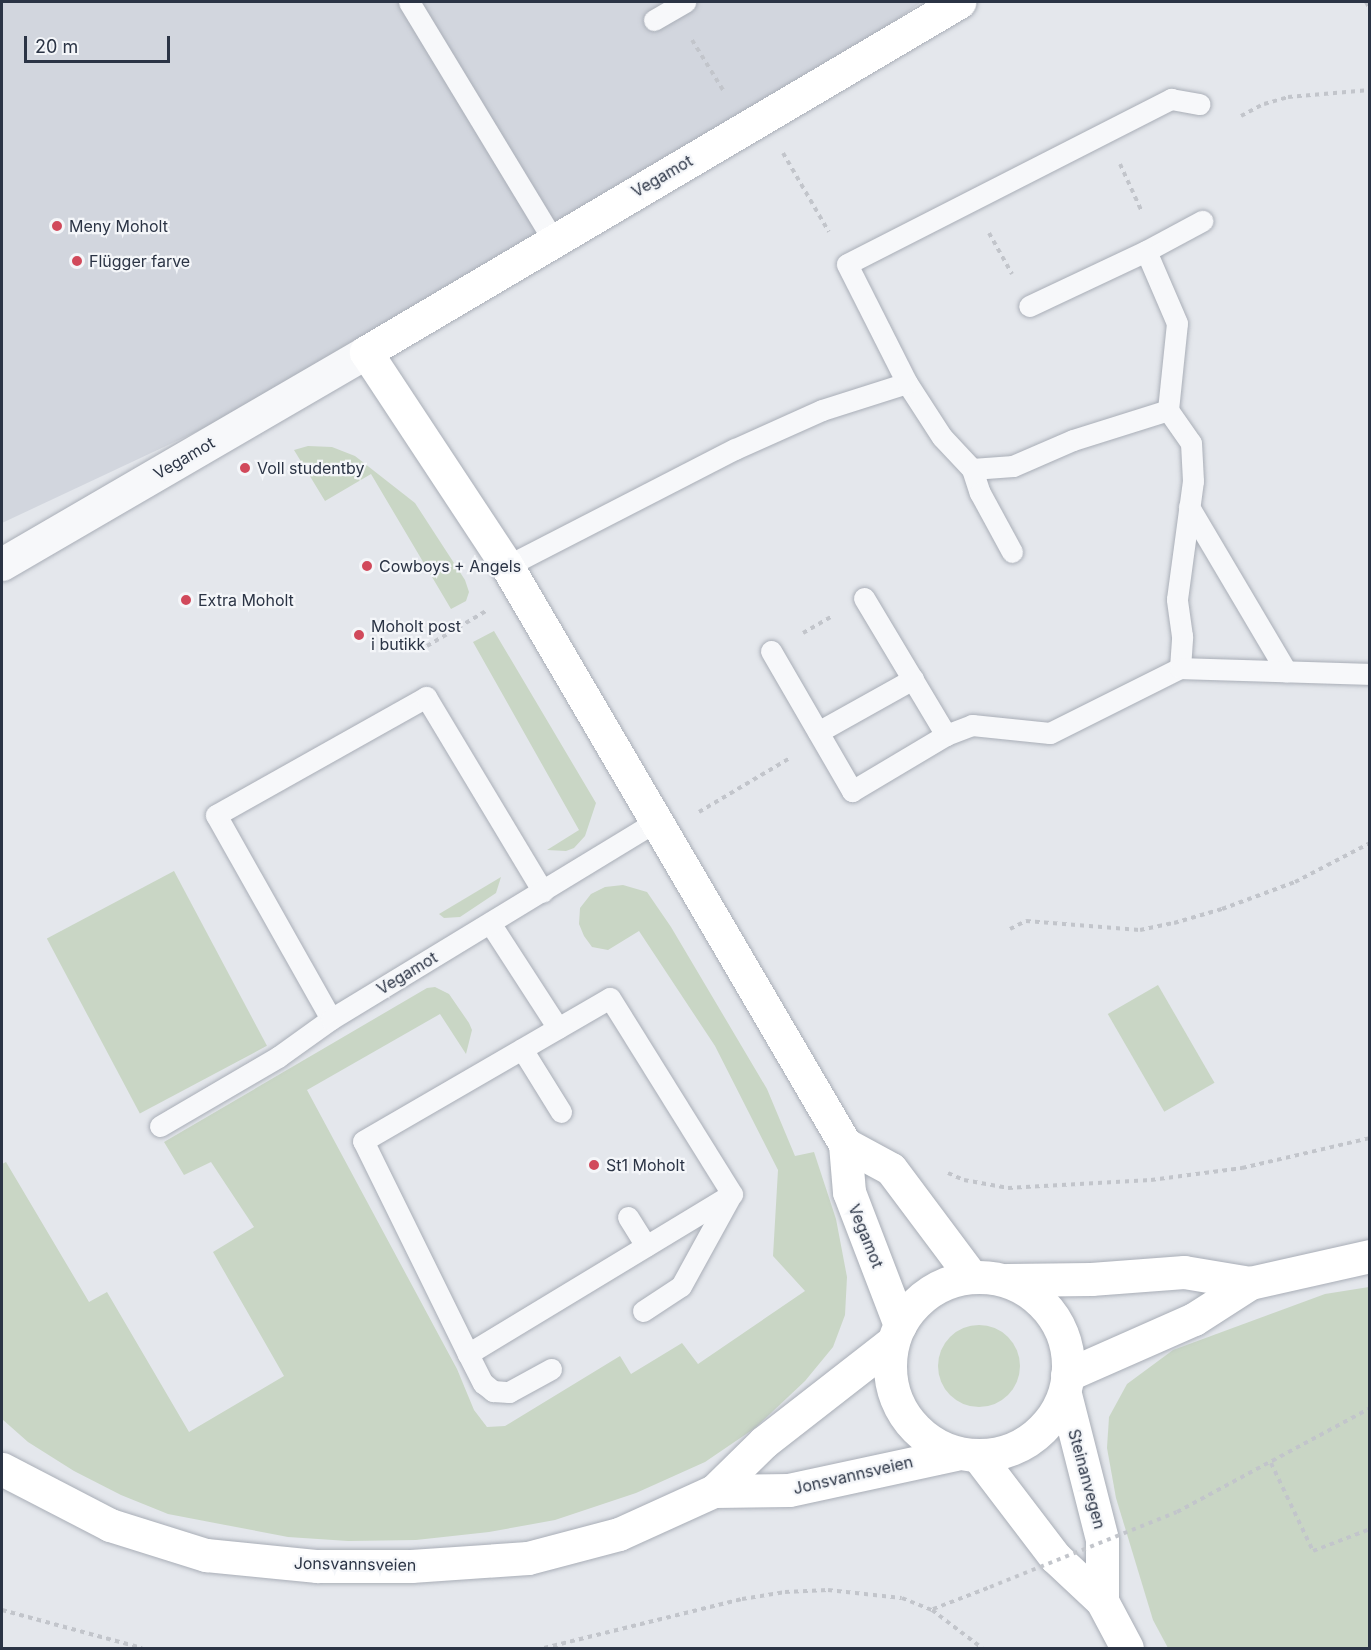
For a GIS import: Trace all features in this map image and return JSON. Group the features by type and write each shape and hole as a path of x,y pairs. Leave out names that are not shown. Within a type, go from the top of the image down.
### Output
{"main road":[{"name":"Vegamot","path":"896,1334 849,1192 845,1144 507,566 366,352 959,2"},
{"path":"845,1144 891,1169 971,1276"},
{"path":"1066,1385 1194,1319 1250,1283 1370,1256"},
{"path":"1006,1280 1037,1297 1060,1326 1069,1359 1066,1385 1049,1423 1024,1445 989,1456 967,1455 919,1434 899,1409 888,1371 896,1334 908,1309 936,1286 971,1276 1006,1280 1091,1279 1184,1272 1250,1283"},
{"name":"Jonsvannsveien","path":"2,1470 110,1525 206,1555 317,1566 411,1566 528,1558 619,1534 714,1491 764,1442 896,1334"},
{"name":"Steinanvegen","path":"1066,1385 1102,1539 1102,1601"},
{"name":"Jonsvannsveien","path":"714,1491 789,1490 967,1455"},
{"name":"Steinanvegen","path":"967,1455 1055,1557 1102,1601 1127,1648"}],"street":[{"name":"Vegamot","path":"2,564 366,352"}],"lane":[{"path":"409,2 553,240"},
{"path":"654,20 685,2"},
{"path":"1012,552 980,493 972,469 942,437 907,383 847,264 1171,99 1200,104"},
{"path":"1029,306 1146,251 1202,221"},
{"path":"1146,251 1177,323 1168,410 1191,443 1193,481 1177,599 1182,636 1180,668"},
{"path":"507,566 746,444 822,410 907,383"},
{"path":"972,469 1013,466 1073,440 1168,410"},
{"path":"1189,507 1286,671"},
{"path":"864,598 946,735"},
{"path":"771,651 852,791 946,735 972,725 1050,733 1180,668 1370,674"},
{"path":"823,740 913,679"},
{"path":"331,1019 216,815 426,697 543,892"},
{"name":"Vegamot","path":"160,1126 278,1057 331,1019 655,822"},
{"path":"490,923 558,1028"},
{"path":"551,1369 509,1392 493,1391 483,1383 363,1142 610,998 732,1194"},
{"path":"522,1048 561,1112"},
{"path":"468,1354 732,1194"},
{"path":"643,1311 681,1286 732,1194"},
{"path":"628,1217 646,1246"}],"path":[{"path":"1366,2 1370,9"},
{"path":"708,67 723,90"},
{"path":"1240,116 1264,104 1288,97 1370,90"},
{"path":"762,118 847,264"},
{"path":"1123,171 1144,215"},
{"path":"987,230 1015,278"},
{"path":"771,651 864,598"},
{"path":"427,646 492,608"},
{"path":"694,815 823,740"},
{"path":"1010,929 1026,921 1140,930 1173,923 1222,909 1295,882 1370,843"},
{"path":"939,1168 964,1180 1008,1188 1151,1180 1242,1168 1370,1138"},
{"path":"932,1610 1177,1512 1370,1408"},
{"path":"1271,1463 1313,1551 1370,1528"},
{"path":"544,1648 742,1599 785,1592 828,1590 902,1598 932,1610 981,1648"},
{"path":"2,1610 142,1648"}],"shaded area":[{"path":"2,2 921,2 762,118 366,352 2,523"}],"green space":[{"path":"308,446 332,447 355,456 415,503 465,580 469,592 466,601 451,609 371,474 325,501 294,450"},
{"path":"494,631 596,803 585,836 574,848 566,851 547,850 579,830 473,642"},
{"path":"174,871 267,1046 140,1113 47,939"},
{"path":"501,877 496,893 460,917 444,918 439,914"},
{"path":"623,885 647,892 671,927 767,1089 795,1156 814,1152 836,1219 847,1277 845,1315 833,1347 805,1381 755,1428 705,1462 636,1493 555,1520 489,1532 416,1540 348,1541 288,1537 168,1514 121,1495 74,1471 28,1442 2,1419 2,1164 6,1162 89,1302 107,1292 189,1432 284,1376 213,1252 254,1227 211,1162 184,1175 164,1142 427,988 435,987 449,994 469,1023 472,1030 466,1054 440,1014 307,1090 457,1369 474,1410 487,1427 505,1426 620,1356 631,1374 682,1343 698,1364 805,1291 773,1256 778,1170 715,1046 639,931 608,950 592,947 584,936 579,924 580,908 591,894 605,887"},
{"path":"1158,985 1214,1083 1164,1112 1108,1014"},
{"path":"1369,1287 1369,1648 1168,1648 1153,1620 1116,1498 1107,1448 1109,1417 1127,1384 1173,1350 1325,1294"},
{"path":"971,1325 987,1325 1002,1332 1013,1343 1020,1358 1017,1382 1008,1395 987,1407 971,1407 956,1400 945,1389 938,1374 938,1358 945,1343 956,1332"}],"place":[{"name":"Meny Moholt","path":"57,226"},
{"name":"Flügger farve","path":"77,261"},
{"name":"Voll studentby","path":"245,468"},
{"name":"Cowboys + Angels","path":"367,566"},
{"name":"Extra Moholt","path":"186,600"},
{"name":"Moholt post i butikk","path":"359,635"},
{"name":"St1 Moholt","path":"594,1165"}]}
